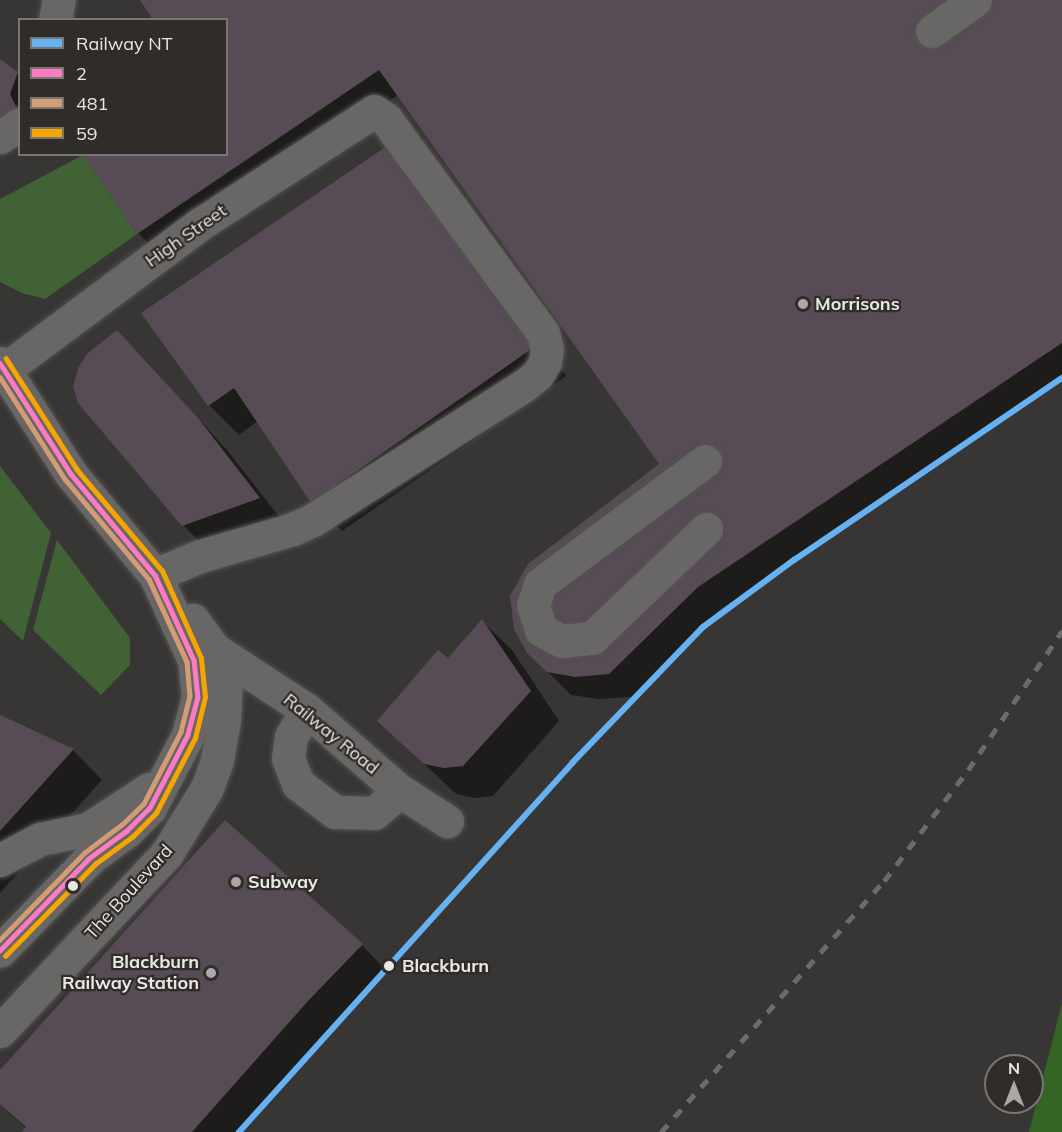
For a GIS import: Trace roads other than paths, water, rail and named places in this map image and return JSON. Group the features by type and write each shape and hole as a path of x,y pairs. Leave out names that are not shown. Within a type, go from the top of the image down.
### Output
{"street":[{"path":"55,18 59,0"},
{"path":"932,31 975,0"},
{"name":"High Street","path":"2,367 200,224 374,111 386,119 403,141 543,333 547,349 545,362 538,374 523,386 313,520 293,529 200,556 154,575"},
{"path":"0,137 18,125"},
{"path":"0,951 90,858 127,831 150,808 188,735 198,697 194,660 154,575 70,474 2,367"},
{"path":"705,460 540,584 532,605 541,630 562,641 592,638 706,530"},
{"name":"The Boulevard","path":"0,1031 167,853 207,788 217,760 224,721 226,682 214,650 195,622 154,575"},
{"name":"Railway Road","path":"214,650 307,710 400,790 447,821"},
{"path":"307,710 291,737 288,758 298,784 335,812 374,813 400,790"},
{"path":"0,860 40,839 88,829 135,796 164,782"}],"railway":[{"path":"661,1132 884,881 968,770 1062,631"}],"rail line":[{"name":"NT","path":"239,1132 573,762 703,627 794,560 1062,378"}],"place":[{"name":"Morrisons","path":"803,304"},
{"name":"Subway","path":"236,882"},
{"name":"Blackburn","path":"389,966"},
{"name":"Blackburn Railway Station","path":"211,973"}]}
